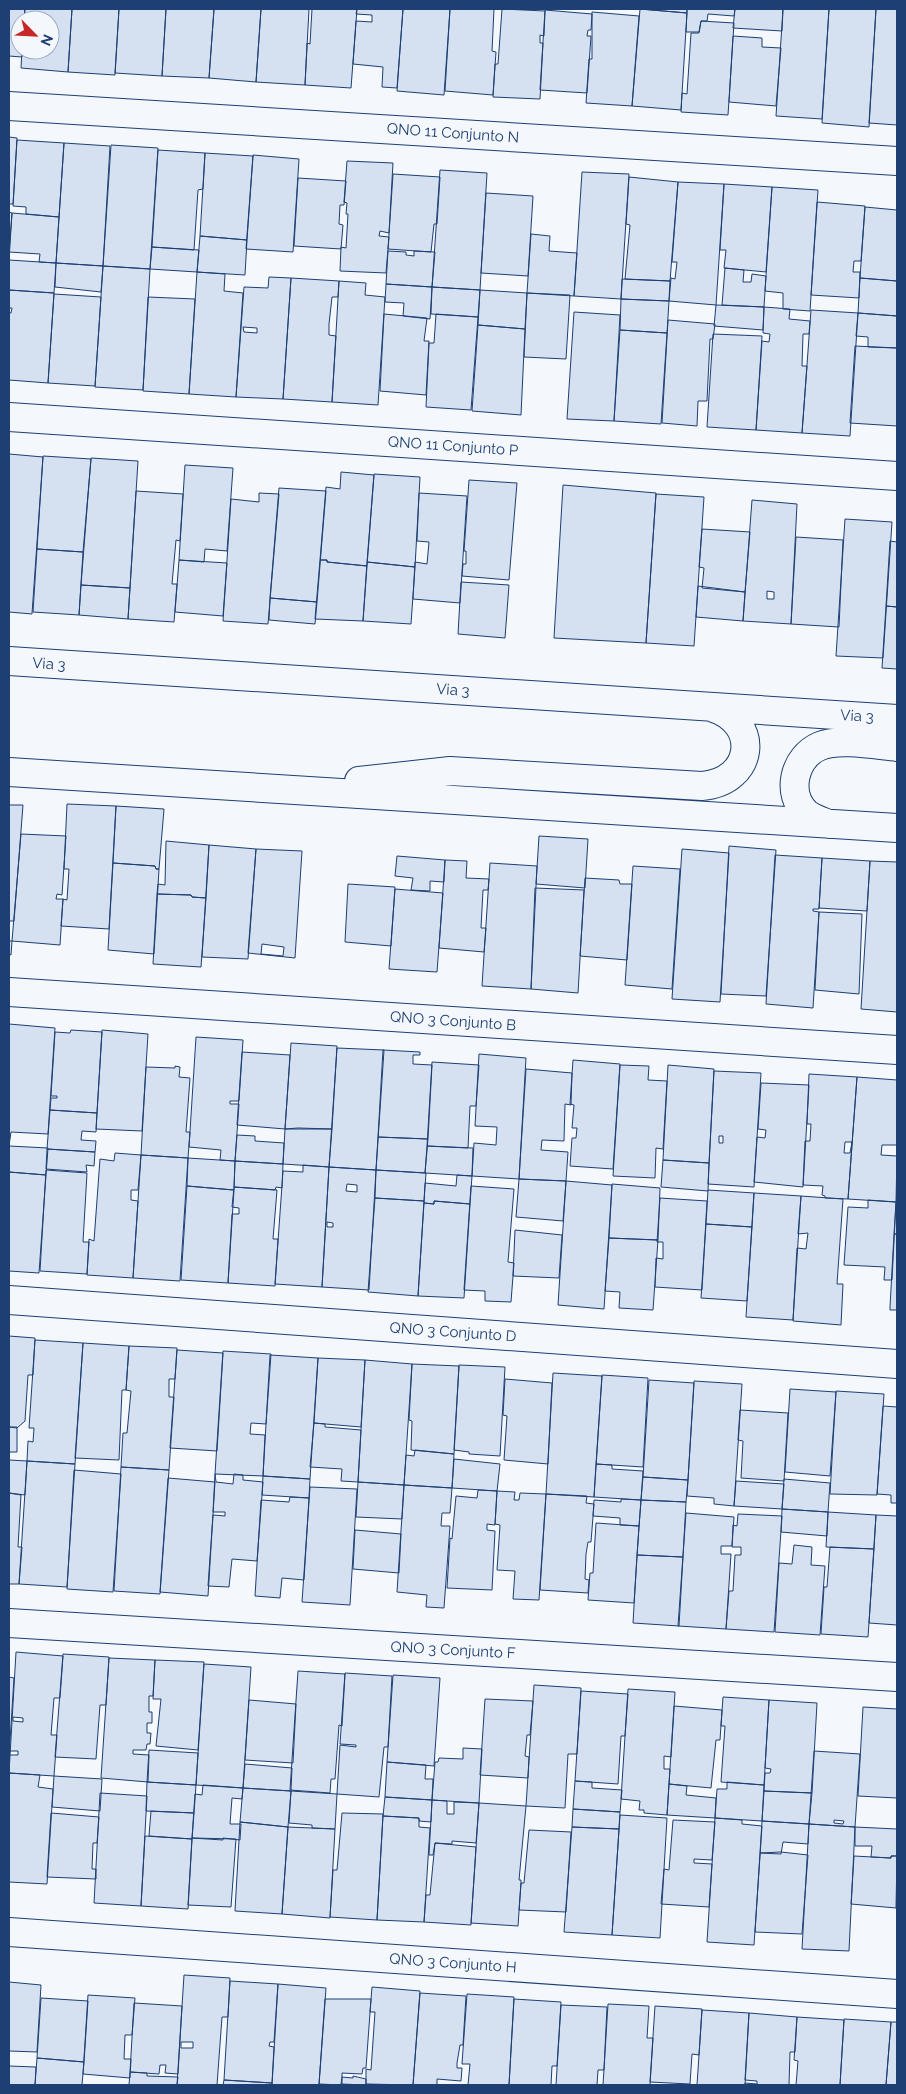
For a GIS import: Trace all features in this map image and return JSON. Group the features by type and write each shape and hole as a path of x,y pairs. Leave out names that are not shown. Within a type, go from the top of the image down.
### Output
{"street":[{"name":"QNO 11 Conjunto N","path":"9,106 897,161"},
{"name":"QNO 11 Conjunto P","path":"9,416 897,476"},
{"name":"Via 3","path":"9,661 897,718"},
{"path":"285,789 450,771 702,786 715,785 728,780 738,770 744,758 746,744 742,731 735,719 724,711 711,707"},
{"path":"831,824 818,821 807,814 799,803 795,791 795,778 799,764 808,752 821,746 835,743 897,747"},
{"path":"9,772 897,828"},
{"name":"QNO 3 Conjunto B","path":"9,992 897,1050"},
{"name":"QNO 3 Conjunto D","path":"9,1300 897,1364"},
{"name":"QNO 3 Conjunto F","path":"9,1623 897,1676"},
{"name":"QNO 3 Conjunto H","path":"9,1932 897,1994"}],"building":[{"path":"9,9 25,9 10,10 9,56"},
{"path":"72,9 68,72 21,68 21,60 60,60 60,10 25,10"},
{"path":"72,9 119,9 115,75 68,72"},
{"path":"119,9 166,9 162,76 115,73"},
{"path":"166,9 214,9 209,78 162,76"},
{"path":"214,9 261,9 256,82 209,78"},
{"path":"261,9 309,9 305,85 256,82"},
{"path":"312,9 357,9 351,88 305,85 307,43 310,44"},
{"path":"357,9 403,9 397,88 382,87 383,67 353,64 356,21 372,22 372,15 356,14"},
{"path":"403,9 450,9 444,95 397,91"},
{"path":"450,9 494,9 492,51 496,52 493,95 445,91"},
{"path":"502,9 545,11 544,36 540,35 540,43 543,43 540,99 493,97 495,64 498,64"},
{"path":"640,9 687,9 687,13"},
{"path":"640,9 687,13 681,110 632,106"},
{"path":"687,9 735,9 734,16 708,14 707,21 701,21 699,32 686,32"},
{"path":"735,9 783,9 782,31 733,28"},
{"path":"783,9 829,9 822,119 776,116"},
{"path":"829,9 876,9 869,127 822,123"},
{"path":"876,9 897,9 897,125 869,123"},
{"path":"545,10 592,14 591,30 588,30 587,36 591,36 587,93 540,90"},
{"path":"592,12 639,16 632,106 586,103 589,59 592,59"},
{"path":"701,21 734,23 728,115 681,112 682,93 687,94 691,33 699,33"},
{"path":"733,36 762,38 762,47 781,48 776,106 729,102"},
{"path":"9,137 17,138 13,204 9,204"},
{"path":"17,140 64,143 59,217 26,214 26,207 13,206"},
{"path":"64,143 110,146 103,266 56,263"},
{"path":"111,145 158,148 150,269 103,266"},
{"path":"158,150 205,153 203,189 198,190 194,250 152,247"},
{"path":"205,153 253,156 247,240 200,236"},
{"path":"253,155 299,159 293,252 246,249"},
{"path":"347,161 393,163 389,233 380,231 379,236 389,237 386,273 340,271 341,247 346,248 348,214 346,214 347,203 344,202"},
{"path":"440,170 487,173 480,290 432,287"},
{"path":"582,172 629,174 621,299 574,296"},
{"path":"393,174 440,177 437,224 434,224 431,252 388,249"},
{"path":"629,177 678,182 670,281 625,279 630,225 626,224"},
{"path":"298,178 346,181 344,205 340,205 339,224 343,225 341,249 294,246"},
{"path":"678,182 724,184 716,305 669,301 671,278 675,279 677,262 672,262"},
{"path":"724,184 772,187 766,272 724,268 726,250 720,250"},
{"path":"772,187 818,190 810,311 783,309 783,293 765,291"},
{"path":"486,193 533,196 528,276 481,273"},
{"path":"817,202 865,206 861,261 854,261 853,272 860,272 859,298 811,295"},
{"path":"865,207 897,210 897,281 860,278"},
{"path":"9,212 12,213 9,260"},
{"path":"12,213 59,217 56,263 39,262 40,254 9,252"},
{"path":"531,234 550,236 549,251 577,253 574,296 527,293"},
{"path":"200,236 247,240 245,275 197,272"},
{"path":"152,247 199,250 197,272 150,269"},
{"path":"388,251 406,252 406,255 414,256 414,251 435,252 432,287 386,284"},
{"path":"9,260 56,263 54,293 9,290"},
{"path":"56,263 103,266 101,292 55,287"},
{"path":"103,266 150,269 143,390 95,387"},
{"path":"725,268 744,270 743,282 751,282 752,274 766,276 764,307 722,305"},
{"path":"197,272 225,274 224,291 243,293 236,397 189,394"},
{"path":"269,277 291,278 283,399 236,397 244,287 268,288","holes":["243,327 257,328 257,333 244,332"]},
{"path":"291,278 339,281 338,297 332,297 329,324 329,335 336,336 332,402 283,399"},
{"path":"860,278 897,281 897,316 858,313"},
{"path":"622,279 670,281 669,301 621,299"},
{"path":"339,281 366,283 365,295 385,297 378,405 332,402"},
{"path":"386,284 432,287 430,319 403,316 404,303 385,302"},
{"path":"432,287 480,290 478,317 431,314"},
{"path":"9,290 54,293 48,383 9,380 9,313 11,313 12,308 9,308"},
{"path":"480,290 527,293 525,329 478,325"},
{"path":"527,293 570,295 566,359 524,357"},
{"path":"54,294 101,297 95,386 48,383"},
{"path":"148,297 195,299 189,394 143,391"},
{"path":"621,299 669,301 667,333 620,330"},
{"path":"716,305 764,307 763,330 714,326"},
{"path":"764,307 790,309 789,319 810,321 809,334 803,334 802,366 807,366 802,433 756,430 762,341 769,342 770,334 763,333"},
{"path":"811,310 858,313 850,436 802,433"},
{"path":"574,312 620,315 614,421 567,419"},
{"path":"858,313 897,316 897,348 868,347 868,337 856,336"},
{"path":"384,314 427,318 424,341 429,341 426,395 380,391"},
{"path":"436,314 478,317 471,410 426,407 429,343 434,343"},
{"path":"668,320 715,324 713,339 710,339 707,401 698,401 697,426 662,423"},
{"path":"478,325 525,329 521,415 472,411"},
{"path":"620,330 667,333 661,424 614,421"},
{"path":"713,334 762,336 756,430 707,427"},
{"path":"855,346 897,348 897,426 850,423"},
{"path":"9,454 43,457 32,614 9,612"},
{"path":"43,456 91,459 83,552 37,549"},
{"path":"91,458 138,461 130,588 81,585"},
{"path":"185,465 233,468 227,551 205,549 204,562 179,560"},
{"path":"341,472 374,475 367,566 320,560 326,487 340,489"},
{"path":"374,474 420,477 415,567 367,562"},
{"path":"469,480 517,483 509,580 462,576 463,564 466,564 466,551 464,551"},
{"path":"563,485 656,493 646,643 554,638"},
{"path":"279,488 326,491 317,602 270,598"},
{"path":"136,491 183,494 180,541 176,540 172,584 177,584 174,622 128,619"},
{"path":"259,493 279,494 268,624 223,621 231,499 259,502"},
{"path":"419,493 467,496 460,603 413,599 415,562 427,564 429,542 417,541"},
{"path":"656,494 704,497 694,646 646,643"},
{"path":"752,500 797,504 791,624 743,621","holes":["767,591 774,592 774,599 767,599"]},
{"path":"845,519 892,522 883,658 836,656"},
{"path":"702,529 750,532 745,592 702,588 704,568 699,567"},
{"path":"796,537 843,540 839,627 791,624"},
{"path":"890,541 897,542 897,607 886,606"},
{"path":"37,549 83,552 79,615 33,612"},
{"path":"179,560 227,563 223,616 175,612"},
{"path":"320,560 367,566 363,621 315,619"},
{"path":"367,562 415,567 411,624 363,621"},
{"path":"461,582 509,585 505,638 458,634"},
{"path":"81,585 130,588 128,619 79,615"},
{"path":"698,586 745,592 743,621 696,617"},
{"path":"270,598 317,602 315,624 269,620"},
{"path":"886,606 897,607 897,669 882,668"},
{"path":"67,804 116,806 109,929 61,926 63,899 67,900 69,869 64,869"},
{"path":"9,805 23,805 14,921 9,921"},
{"path":"116,806 164,809 159,869 156,869 155,866 113,863"},
{"path":"21,834 66,836 62,895 57,894 56,899 63,899 60,945 12,941"},
{"path":"539,836 588,839 585,888 536,884"},
{"path":"166,841 209,845 206,898 192,897 191,895 157,894 158,884 165,885"},
{"path":"209,845 256,849 248,959 202,957"},
{"path":"729,846 776,850 766,996 721,994"},
{"path":"256,849 302,851 295,958 248,953","holes":["262,944 284,947 283,956 261,954"]},
{"path":"682,849 729,853 720,1002 672,999"},
{"path":"775,855 822,858 819,909 813,909 813,911 819,912 813,1008 766,1004"},
{"path":"397,856 445,860 444,882 430,881 430,891 411,890 413,878 395,876"},
{"path":"822,858 870,861 867,911 819,908"},
{"path":"445,860 467,861 466,878 489,879 488,890 483,890 481,928 486,928 484,952 439,948"},
{"path":"870,861 897,862 897,1012 861,1009"},
{"path":"113,863 155,866 156,869 159,869 154,954 108,950"},
{"path":"490,863 537,866 531,989 482,986"},
{"path":"633,866 680,869 672,989 625,985"},
{"path":"585,878 619,880 620,884 632,884 627,960 580,956"},
{"path":"348,884 395,887 391,946 345,942"},
{"path":"535,888 584,890 578,993 531,989"},
{"path":"395,889 443,893 437,972 389,969"},
{"path":"157,894 191,895 192,897 206,898 201,967 153,964"},
{"path":"819,912 862,914 859,994 815,990"},
{"path":"9,941 12,941 11,955 9,954"},
{"path":"9,1024 55,1028 48,1134 11,1132 9,1146"},
{"path":"71,1030 102,1032 97,1113 50,1110 51,1098 57,1098 57,1096 51,1096 55,1032 70,1033"},
{"path":"102,1030 148,1034 142,1131 96,1129"},
{"path":"196,1037 243,1040 239,1101 230,1101 230,1104 239,1104 235,1161 220,1160 221,1150 189,1147"},
{"path":"291,1043 337,1046 332,1129 285,1129"},
{"path":"337,1048 384,1050 376,1170 329,1167"},
{"path":"383,1050 420,1052 420,1055 413,1055 413,1064 432,1065 428,1139 378,1137"},
{"path":"242,1052 290,1055 285,1129 237,1125"},
{"path":"479,1054 526,1058 519,1179 472,1176 474,1143 496,1145 497,1127 475,1126"},
{"path":"573,1060 620,1064 613,1169 570,1166 572,1138 576,1138 577,1128 572,1128 574,1105 570,1104"},
{"path":"432,1062 479,1065 476,1106 470,1106 468,1148 427,1146"},
{"path":"620,1065 649,1066 648,1080 667,1081 663,1149 656,1148 655,1178 613,1176"},
{"path":"668,1065 714,1069 709,1163 663,1160"},
{"path":"175,1066 180,1067 179,1077 190,1078 186,1132 190,1132 188,1158 141,1155 146,1067 175,1068"},
{"path":"526,1069 572,1073 571,1105 565,1104 564,1141 542,1140 541,1150 568,1152 566,1181 519,1179"},
{"path":"714,1071 761,1073 754,1187 708,1184","holes":["719,1136 723,1136 723,1143 719,1143"]},
{"path":"809,1074 857,1077 848,1199 825,1198 822,1195 823,1186 803,1185 805,1141 810,1141 811,1124 807,1124","holes":["845,1142 852,1142 850,1153 844,1153"]},
{"path":"857,1077 897,1080 897,1145 882,1145 881,1155 897,1156 896,1202 848,1199"},
{"path":"761,1083 809,1085 803,1187 754,1182 757,1137 765,1138 766,1130 758,1129"},
{"path":"50,1110 97,1113 96,1132 82,1131 81,1140 96,1141 95,1152 47,1149"},
{"path":"285,1129 332,1129 329,1167 283,1164"},
{"path":"237,1135 255,1136 255,1141 284,1143 283,1164 235,1161"},
{"path":"378,1137 428,1139 425,1173 376,1170"},
{"path":"9,1146 48,1148 46,1175 9,1172"},
{"path":"427,1146 473,1148 472,1176 425,1173"},
{"path":"47,1149 95,1152 94,1166 86,1165 87,1172 46,1169"},
{"path":"115,1153 141,1155 138,1190 131,1190 131,1200 138,1201 133,1278 87,1275 89,1239 94,1241 100,1159 114,1161"},
{"path":"141,1155 188,1158 180,1281 133,1278"},
{"path":"188,1158 235,1161 234,1190 187,1186"},
{"path":"663,1160 709,1163 708,1191 661,1187"},
{"path":"235,1161 283,1164 282,1188 276,1187 275,1190 234,1187"},
{"path":"303,1165 329,1167 322,1287 275,1284 283,1171 303,1172"},
{"path":"329,1167 376,1170 369,1290 322,1287","holes":["347,1184 357,1185 357,1192 346,1191","327,1222 333,1223 333,1227 327,1227"]},
{"path":"46,1170 87,1173 83,1242 89,1242 87,1274 40,1271"},
{"path":"376,1170 426,1173 424,1201 375,1198"},
{"path":"9,1172 46,1175 39,1273 9,1271"},
{"path":"457,1175 472,1176 470,1204 434,1201 434,1204 424,1203 425,1183 456,1186"},
{"path":"519,1179 566,1181 563,1221 516,1217"},
{"path":"566,1181 612,1185 604,1309 558,1305"},
{"path":"612,1184 660,1188 658,1240 609,1238"},
{"path":"187,1186 234,1190 228,1283 181,1280"},
{"path":"471,1186 514,1189 508,1262 514,1263 511,1302 485,1301 485,1291 464,1290"},
{"path":"234,1187 277,1190 273,1239 278,1239 275,1286 228,1283 232,1214 239,1214 239,1208 232,1207"},
{"path":"708,1190 754,1193 752,1227 706,1224"},
{"path":"754,1193 801,1196 793,1320 746,1317"},
{"path":"801,1196 843,1199 837,1284 843,1284 841,1325 793,1321 797,1248 806,1249 808,1233 798,1234"},
{"path":"375,1198 424,1201 418,1296 368,1292"},
{"path":"660,1198 707,1201 702,1290 655,1287 656,1258 663,1259 663,1242 657,1242"},
{"path":"868,1200 896,1202 892,1280 884,1280 885,1267 844,1265 848,1207 868,1208"},
{"path":"434,1201 470,1204 464,1298 418,1296 424,1203 434,1204"},
{"path":"896,1202 897,1234 894,1234"},
{"path":"706,1224 752,1227 747,1301 701,1298"},
{"path":"515,1230 562,1235 559,1278 513,1276"},
{"path":"894,1234 897,1234 897,1310 890,1310 890,1307"},
{"path":"609,1238 658,1240 653,1310 619,1308 620,1292 605,1291"},
{"path":"9,1336 35,1338 33,1375 28,1375 25,1421 17,1428 9,1427"},
{"path":"35,1340 83,1343 75,1464 27,1461 28,1441 33,1442 34,1428 29,1428"},
{"path":"83,1343 129,1346 126,1390 122,1390 119,1460 75,1458"},
{"path":"129,1346 177,1348 175,1379 169,1379 169,1397 174,1397 169,1470 121,1467 123,1433 127,1433 131,1391 126,1390"},
{"path":"177,1350 223,1353 217,1451 170,1448"},
{"path":"223,1351 271,1354 266,1424 251,1423 250,1434 265,1435 263,1476 215,1474"},
{"path":"270,1355 318,1358 310,1479 263,1476"},
{"path":"318,1358 365,1360 361,1427 314,1423"},
{"path":"365,1360 412,1364 404,1485 358,1482"},
{"path":"412,1364 459,1366 454,1454 411,1450 412,1421 409,1420"},
{"path":"459,1365 505,1367 500,1456 469,1454 469,1452 454,1450"},
{"path":"553,1373 602,1376 594,1497 546,1494"},
{"path":"602,1375 648,1378 643,1467 596,1464"},
{"path":"505,1379 552,1383 548,1464 504,1460 507,1416 503,1415"},
{"path":"649,1380 694,1383 688,1480 643,1477"},
{"path":"694,1381 742,1384 734,1506 714,1504 714,1498 687,1496"},
{"path":"790,1389 836,1392 830,1476 785,1472"},
{"path":"836,1391 884,1394 877,1495 830,1494"},
{"path":"883,1406 897,1407 897,1503 891,1503 891,1495 877,1494"},
{"path":"740,1410 788,1413 784,1481 741,1478 743,1441 738,1440"},
{"path":"314,1423 325,1424 325,1427 361,1430 358,1482 341,1481 342,1469 310,1467"},
{"path":"9,1427 17,1427 17,1452 9,1452"},
{"path":"415,1450 454,1454 452,1488 404,1485 406,1455 414,1456"},
{"path":"454,1459 500,1464 497,1491 452,1488"},
{"path":"9,1460 27,1461 25,1495 9,1493"},
{"path":"27,1461 75,1464 67,1587 19,1584"},
{"path":"596,1464 612,1465 612,1469 643,1471 641,1500 594,1497"},
{"path":"121,1467 169,1470 160,1594 114,1591"},
{"path":"74,1470 121,1474 113,1592 67,1589"},
{"path":"215,1474 216,1482 233,1484 234,1474 243,1475 243,1480 263,1482 257,1561 232,1559 229,1587 208,1586 213,1515 225,1516 225,1512 213,1512"},
{"path":"263,1476 310,1479 309,1498 262,1495"},
{"path":"643,1477 688,1480 686,1502 641,1500"},
{"path":"168,1478 215,1482 208,1596 160,1592"},
{"path":"784,1479 830,1483 828,1512 782,1509"},
{"path":"736,1481 784,1484 782,1509 734,1506"},
{"path":"358,1482 404,1485 402,1519 356,1517"},
{"path":"404,1485 452,1488 450,1513 442,1513 441,1526 450,1526 444,1608 426,1607 427,1595 397,1592"},
{"path":"310,1487 357,1489 350,1605 302,1602"},
{"path":"478,1490 497,1491 495,1525 487,1524 487,1530 495,1531 492,1590 447,1588 450,1538 452,1539 456,1496 477,1498"},
{"path":"497,1491 515,1492 514,1500 519,1500 520,1493 546,1494 539,1600 513,1599 515,1571 497,1570 500,1525 495,1524"},
{"path":"9,1493 21,1495 18,1547 22,1547 19,1584 9,1584"},
{"path":"546,1494 587,1496 586,1503 594,1504 591,1542 588,1542 586,1554 585,1579 589,1580 588,1593 540,1590"},
{"path":"290,1497 309,1498 304,1580 282,1578 280,1598 255,1596 261,1500 289,1502"},
{"path":"621,1499 641,1500 639,1526 620,1525 620,1518 593,1516 594,1500 621,1502"},
{"path":"641,1500 686,1502 683,1557 637,1555"},
{"path":"782,1509 828,1512 827,1536 781,1532"},
{"path":"828,1512 876,1515 874,1549 826,1547"},
{"path":"686,1513 734,1517 732,1546 721,1546 721,1554 731,1554 726,1629 678,1626"},
{"path":"738,1514 782,1516 774,1632 726,1629 729,1591 733,1591 735,1555 741,1555 741,1547 732,1547 733,1525 737,1526"},
{"path":"876,1515 897,1516 897,1625 869,1623"},
{"path":"596,1523 639,1526 634,1603 588,1600 590,1573 593,1573"},
{"path":"355,1530 401,1534 399,1573 353,1569"},
{"path":"794,1545 812,1547 811,1565 825,1566 820,1635 775,1632 779,1563 792,1564"},
{"path":"830,1547 874,1549 868,1637 821,1634 824,1587 827,1587"},
{"path":"637,1555 683,1557 679,1626 633,1623"},
{"path":"16,1652 63,1656 60,1698 54,1698 51,1735 57,1735 54,1776 9,1773 10,1755 18,1755 18,1751 10,1751","holes":["13,1717 23,1718 23,1722 13,1721"]},
{"path":"63,1654 109,1657 106,1705 100,1705 96,1759 55,1757"},
{"path":"109,1658 155,1660 153,1696 149,1696 149,1712 152,1712 152,1723 147,1723 147,1733 151,1733 150,1744 147,1744 146,1750 133,1750 133,1754 149,1755 148,1782 101,1778"},
{"path":"155,1660 204,1662 198,1750 156,1746 161,1699 153,1699"},
{"path":"204,1664 251,1667 243,1788 196,1785"},
{"path":"298,1671 345,1674 342,1726 339,1725 335,1779 331,1779 330,1793 290,1790"},
{"path":"345,1673 392,1676 388,1747 384,1747 379,1797 337,1794 340,1745 356,1747 356,1745 340,1744"},
{"path":"393,1675 440,1678 434,1766 387,1762"},
{"path":"9,1677 14,1678 9,1757"},
{"path":"534,1685 581,1688 577,1754 568,1754 565,1808 526,1806"},
{"path":"628,1689 675,1692 671,1757 664,1756 664,1769 670,1769 667,1815 644,1813 644,1810 639,1810 640,1801 621,1799"},
{"path":"581,1691 628,1694 625,1736 621,1736 618,1784 575,1781"},
{"path":"723,1697 769,1700 764,1785 721,1782 725,1726 721,1726"},
{"path":"485,1699 533,1701 530,1735 527,1735 525,1756 529,1757 528,1778 480,1775"},
{"path":"249,1700 296,1704 293,1763 245,1760"},
{"path":"769,1700 817,1703 812,1793 764,1791 765,1773 770,1773 771,1769 765,1768"},
{"path":"674,1706 722,1710 720,1740 716,1740 711,1788 669,1784"},
{"path":"863,1707 897,1709 897,1798 858,1796"},
{"path":"463,1748 482,1749 479,1803 432,1800 435,1762 438,1762 439,1758 463,1759"},
{"path":"149,1750 198,1753 196,1785 147,1782"},
{"path":"814,1751 860,1754 855,1827 809,1824","holes":["834,1820 844,1821 843,1824 834,1823"]},
{"path":"387,1762 426,1765 425,1779 433,1779 432,1800 385,1797"},
{"path":"245,1764 292,1768 291,1791 243,1788"},
{"path":"9,1773 40,1775 38,1787 53,1789 47,1884 9,1882"},
{"path":"54,1776 102,1779 100,1811 52,1807"},
{"path":"575,1781 592,1782 592,1788 622,1790 620,1812 573,1809"},
{"path":"147,1782 196,1785 194,1813 146,1811"},
{"path":"727,1782 764,1785 762,1821 715,1818 717,1789 727,1789"},
{"path":"669,1784 687,1786 686,1795 716,1798 715,1818 667,1815"},
{"path":"203,1785 243,1788 242,1799 232,1798 230,1824 241,1824 240,1840 192,1838 195,1794 202,1795"},
{"path":"243,1788 291,1791 288,1827 240,1822"},
{"path":"291,1791 337,1794 335,1829 312,1828 312,1825 289,1823"},
{"path":"764,1791 812,1793 809,1824 762,1821"},
{"path":"100,1793 147,1796 141,1906 94,1903"},
{"path":"385,1797 432,1800 431,1822 419,1821 419,1818 383,1816"},
{"path":"432,1800 447,1801 447,1814 454,1814 454,1802 479,1803 476,1843 452,1841 452,1844 435,1843 433,1855 429,1855"},
{"path":"479,1803 526,1806 519,1880 521,1880 521,1883 518,1926 471,1923"},
{"path":"573,1809 620,1812 619,1829 572,1827"},
{"path":"151,1811 194,1813 192,1839 149,1836"},
{"path":"51,1813 99,1817 97,1843 93,1843 92,1869 96,1869 96,1879 47,1877"},
{"path":"342,1813 383,1814 377,1920 330,1917 333,1870 337,1870"},
{"path":"620,1815 667,1818 660,1938 612,1935"},
{"path":"383,1816 419,1818 419,1827 430,1828 424,1922 377,1920"},
{"path":"715,1818 742,1820 742,1824 762,1826 754,1945 707,1942"},
{"path":"673,1820 715,1822 712,1860 694,1859 694,1863 712,1864 709,1907 661,1904 664,1869 669,1870"},
{"path":"762,1821 809,1824 808,1844 783,1842 781,1854 760,1853"},
{"path":"240,1822 288,1827 282,1914 235,1911"},
{"path":"809,1824 855,1827 849,1951 802,1949"},
{"path":"288,1827 335,1829 330,1918 282,1914"},
{"path":"572,1827 619,1829 612,1935 564,1932"},
{"path":"855,1827 897,1829 897,1856 891,1856 891,1858 871,1857 872,1846 855,1846"},
{"path":"529,1830 571,1832 566,1912 519,1910 521,1883 524,1883"},
{"path":"145,1836 192,1839 188,1909 141,1906"},
{"path":"192,1838 236,1839 231,1907 188,1905"},
{"path":"435,1843 476,1847 471,1925 424,1922 426,1895 430,1895"},
{"path":"781,1852 808,1855 802,1934 755,1932 760,1853"},
{"path":"854,1856 891,1858 891,1856 897,1856 896,1908 851,1904"},
{"path":"184,1975 230,1978 228,2017 222,2017 217,2085 177,2085","holes":["181,2042 193,2042 193,2048 181,2048"]},
{"path":"230,1981 278,1984 274,2042 270,2042 269,2046 274,2047 272,2083 224,2080"},
{"path":"9,1982 41,1985 37,2052 9,2051"},
{"path":"278,1984 326,1988 319,2085 272,2085"},
{"path":"372,1987 420,1991 413,2085 366,2084 366,2069 371,2070 375,2012 370,2012"},
{"path":"420,1993 466,1996 463,2045 460,2045 457,2063 457,2068 462,2068 461,2081 437,2079 437,2085 413,2085"},
{"path":"467,1994 514,1997 509,2085 468,2085 470,2064 462,2064"},
{"path":"88,1995 135,1998 132,2035 125,2035 124,2059 131,2059 130,2078 83,2074"},
{"path":"41,1998 88,2001 84,2062 37,2058"},
{"path":"325,1999 371,1999 366,2068 363,2068 362,2074 342,2073 342,2085 319,2084"},
{"path":"514,1999 561,2002 557,2066 552,2066 551,2085 509,2085"},
{"path":"134,2003 182,2006 178,2074 165,2073 166,2065 160,2065 159,2074 130,2072"},
{"path":"608,2004 649,2006 647,2038 653,2038 650,2085 603,2085"},
{"path":"561,2005 607,2007 604,2070 598,2070 597,2085 556,2085"},
{"path":"655,2006 702,2009 699,2055 692,2054 690,2084 650,2082"},
{"path":"702,2010 749,2013 745,2085 697,2085"},
{"path":"749,2013 797,2017 795,2052 790,2052 789,2085 745,2085 745,2083 757,2084 757,2081 745,2080"},
{"path":"797,2017 844,2020 840,2085 796,2085 798,2061 794,2060"},
{"path":"844,2019 891,2022 886,2085 840,2085"},
{"path":"891,2022 897,2022 897,2085 886,2085"},
{"path":"37,2058 84,2062 82,2085 35,2085"},
{"path":"9,2066 36,2067 35,2085 9,2085"},
{"path":"130,2072 147,2073 147,2076 178,2077 177,2085 129,2085"},
{"path":"353,2076 366,2079 366,2085 341,2084 342,2077 353,2078"},
{"path":"224,2080 272,2083 272,2085 223,2085"}]}
